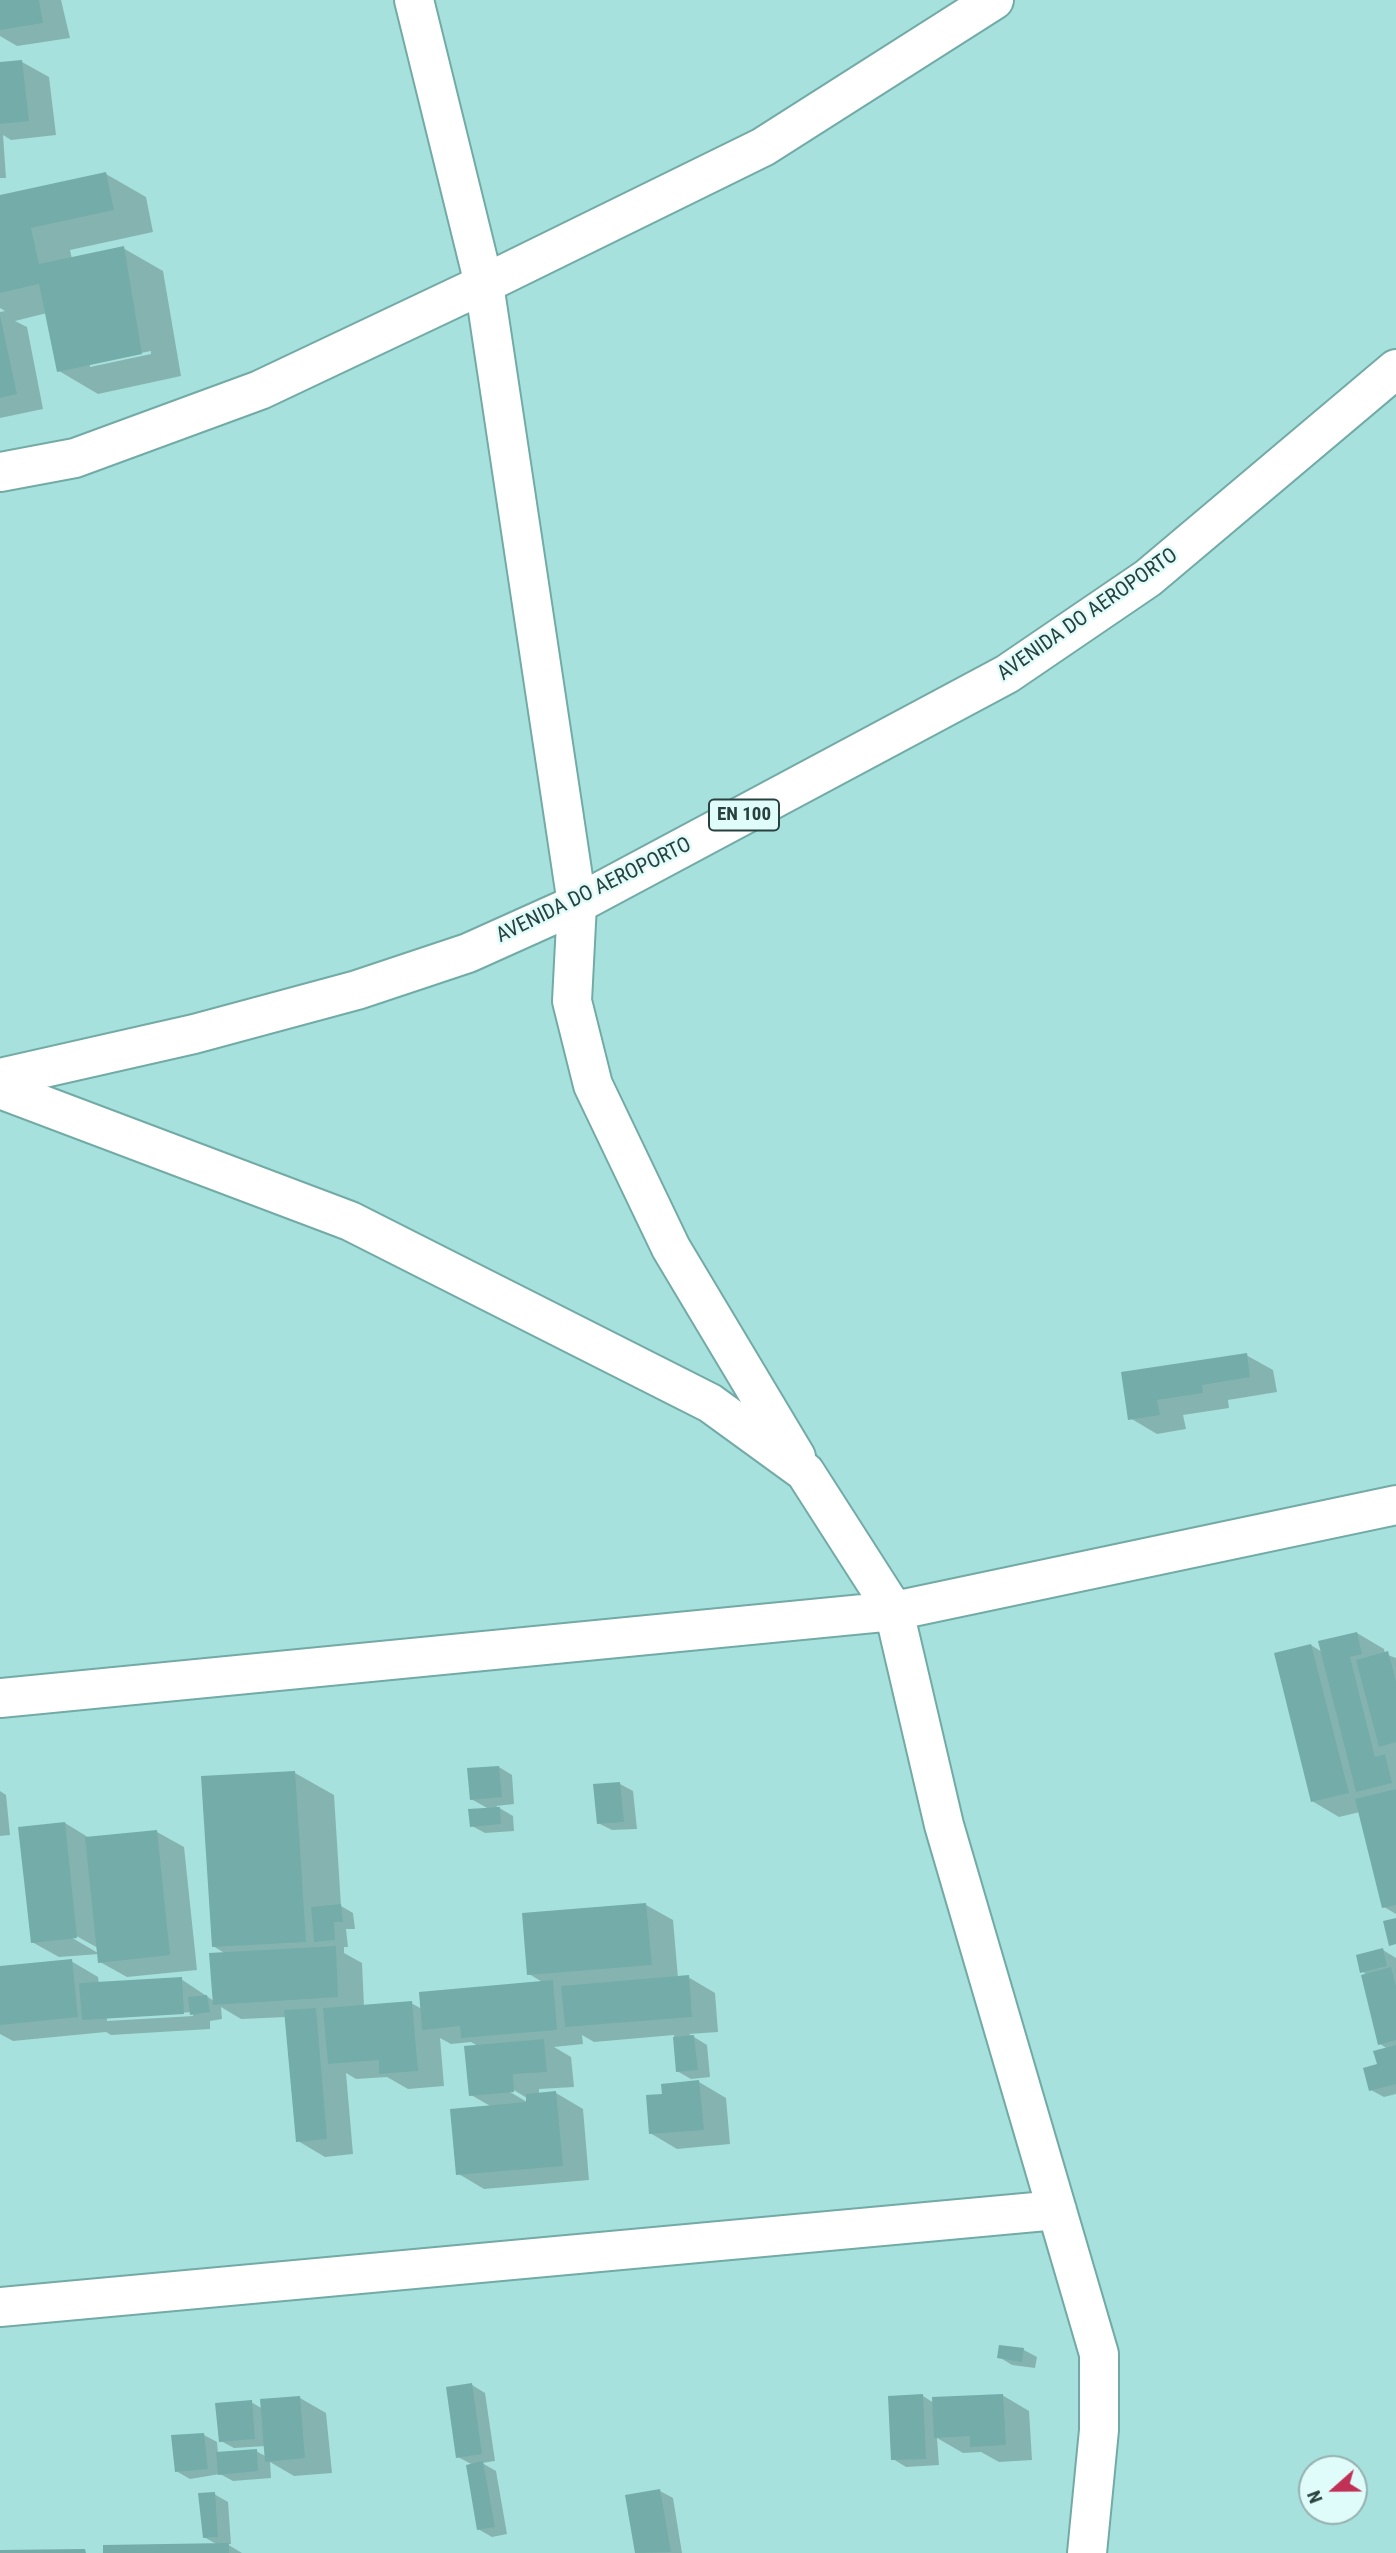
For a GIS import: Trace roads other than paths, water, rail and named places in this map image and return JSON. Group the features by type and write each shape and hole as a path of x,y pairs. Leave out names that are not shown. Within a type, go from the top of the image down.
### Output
{"street":[{"path":"414,0 484,284 577,904 572,1001 593,1085 671,1248 805,1472 894,1612 944,1825 1099,2354 1099,2430 1087,2553"},
{"path":"0,472 75,458 260,390 484,284 763,148 994,0"},
{"name":"AVENIDA DO AEROPORTO","path":"0,1078 194,1034 357,990 468,953 577,904 1007,674 1148,578 1396,369"},
{"path":"0,1089 350,1221 710,1403 805,1472"},
{"path":"0,1698 894,1612 1396,1505"},
{"path":"0,2307 1058,2210"}]}
